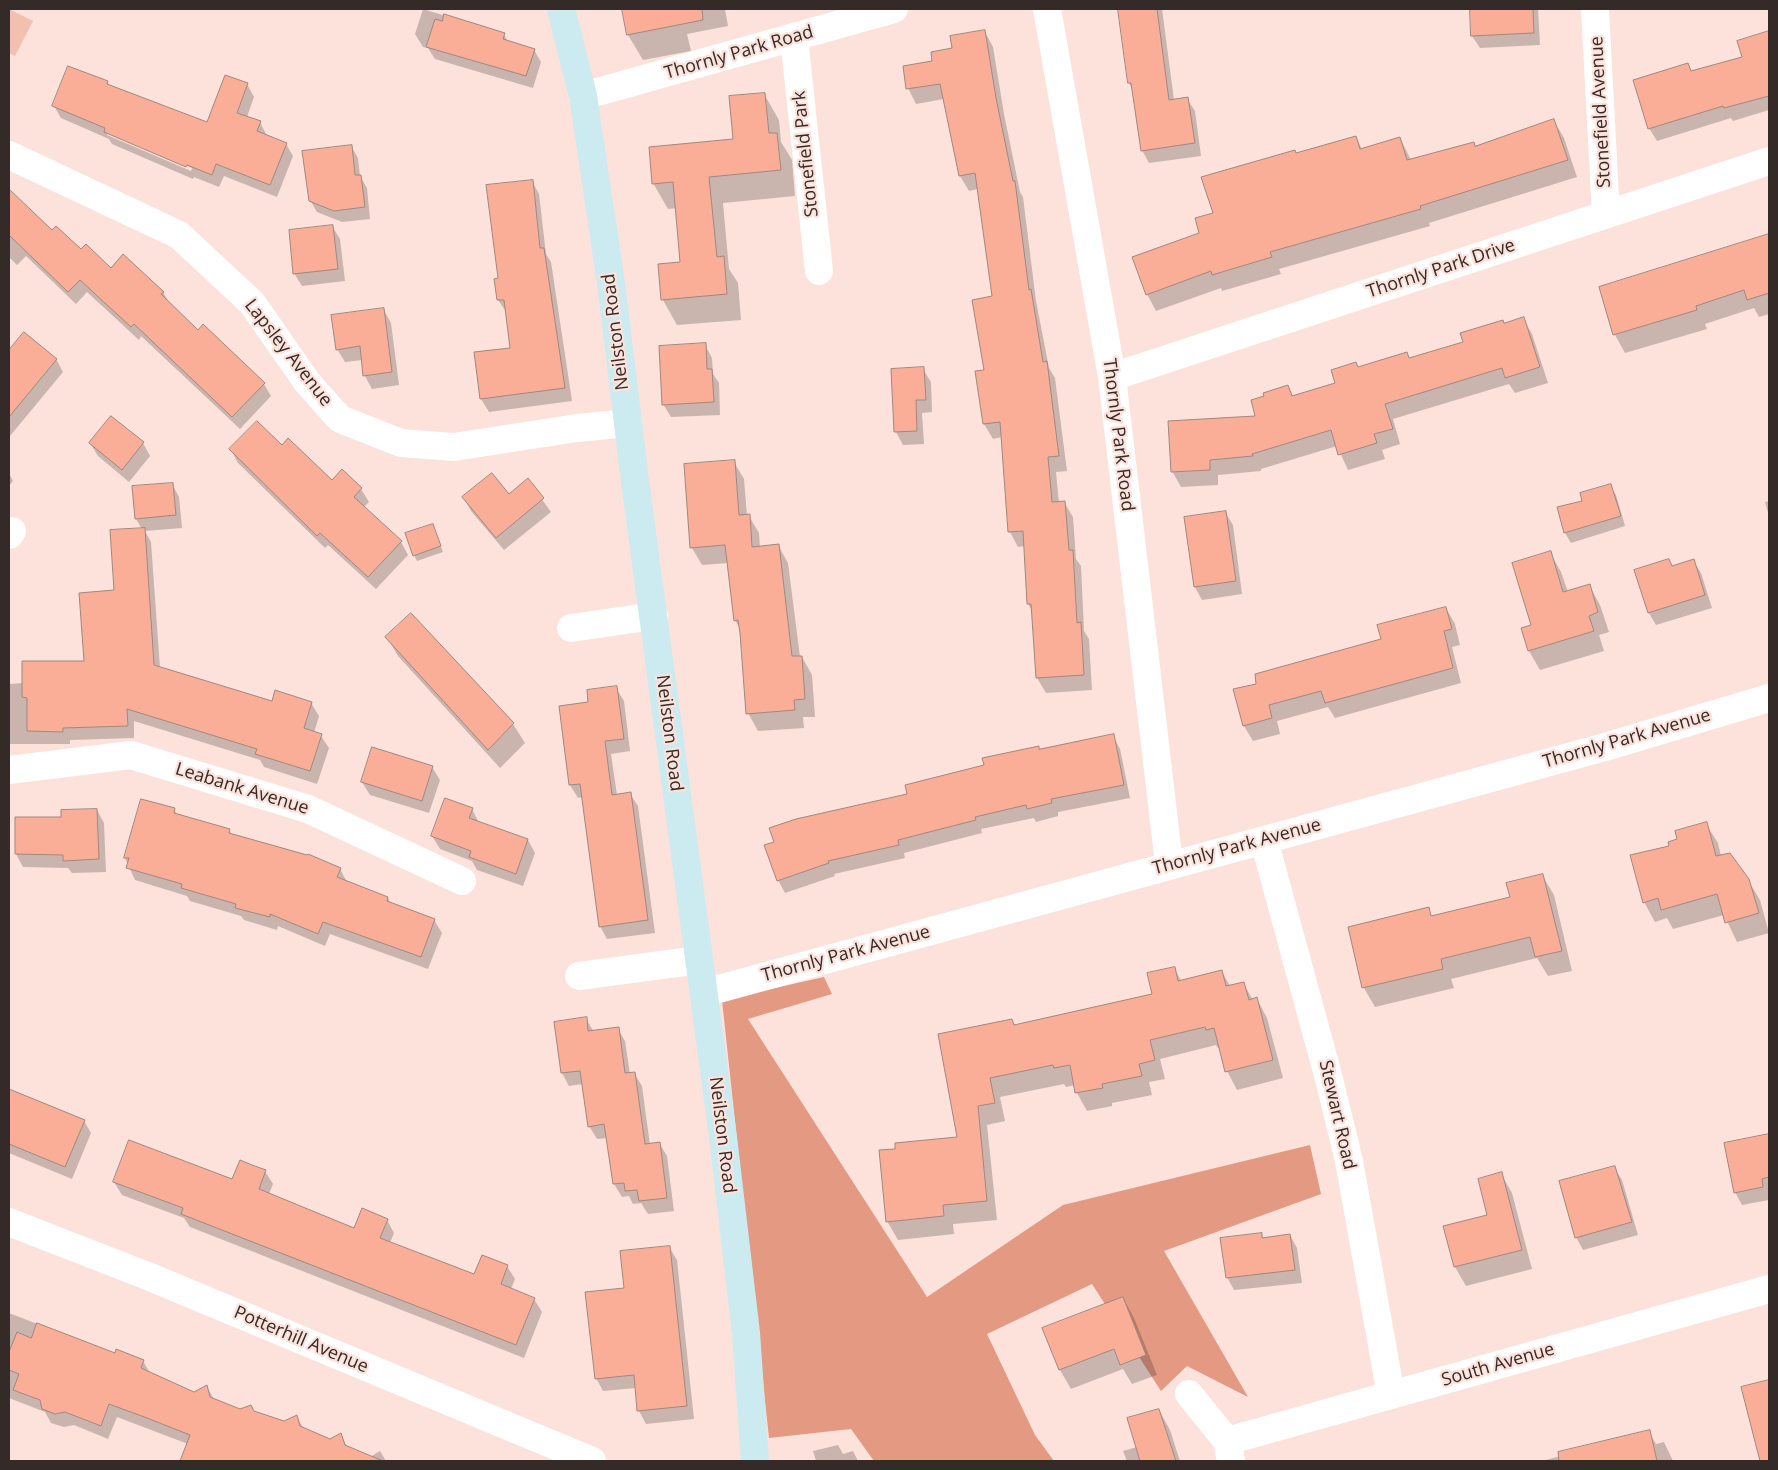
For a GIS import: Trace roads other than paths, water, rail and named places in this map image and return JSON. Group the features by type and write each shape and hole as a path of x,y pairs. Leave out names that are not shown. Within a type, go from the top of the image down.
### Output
{"main road":[{"name":"Neilston Road","path":"561,9 583,96 611,283 723,1137 746,1333 755,1461"}],"street":[{"name":"Thornly Park Road","path":"583,96 894,9"},
{"name":"Thornly Park Road","path":"1046,9 1112,377 1170,864"},
{"name":"Stonefield Avenue","path":"1595,9 1606,215"},
{"name":"Stonefield Park","path":"794,38 818,271"},
{"name":"Lapsley Avenue","path":"9,155 179,235 252,303 307,382 340,419 401,443 454,447 577,428 628,423"},
{"name":"Thornly Park Drive","path":"1112,377 1769,161"},
{"path":"572,628 654,616"},
{"name":"Thornly Park Avenue","path":"704,993 1170,864 1605,747 1769,698"},
{"name":"Leabank Avenue","path":"9,770 131,755 308,809 462,881"},
{"name":"Stewart Road","path":"1264,840 1329,1079 1349,1161 1391,1395"},
{"path":"580,976 699,960"},
{"name":"Potterhill Avenue","path":"9,1222 150,1276 592,1461"},
{"name":"South Avenue","path":"1189,1394 1229,1451 1391,1395 1769,1289"}]}
